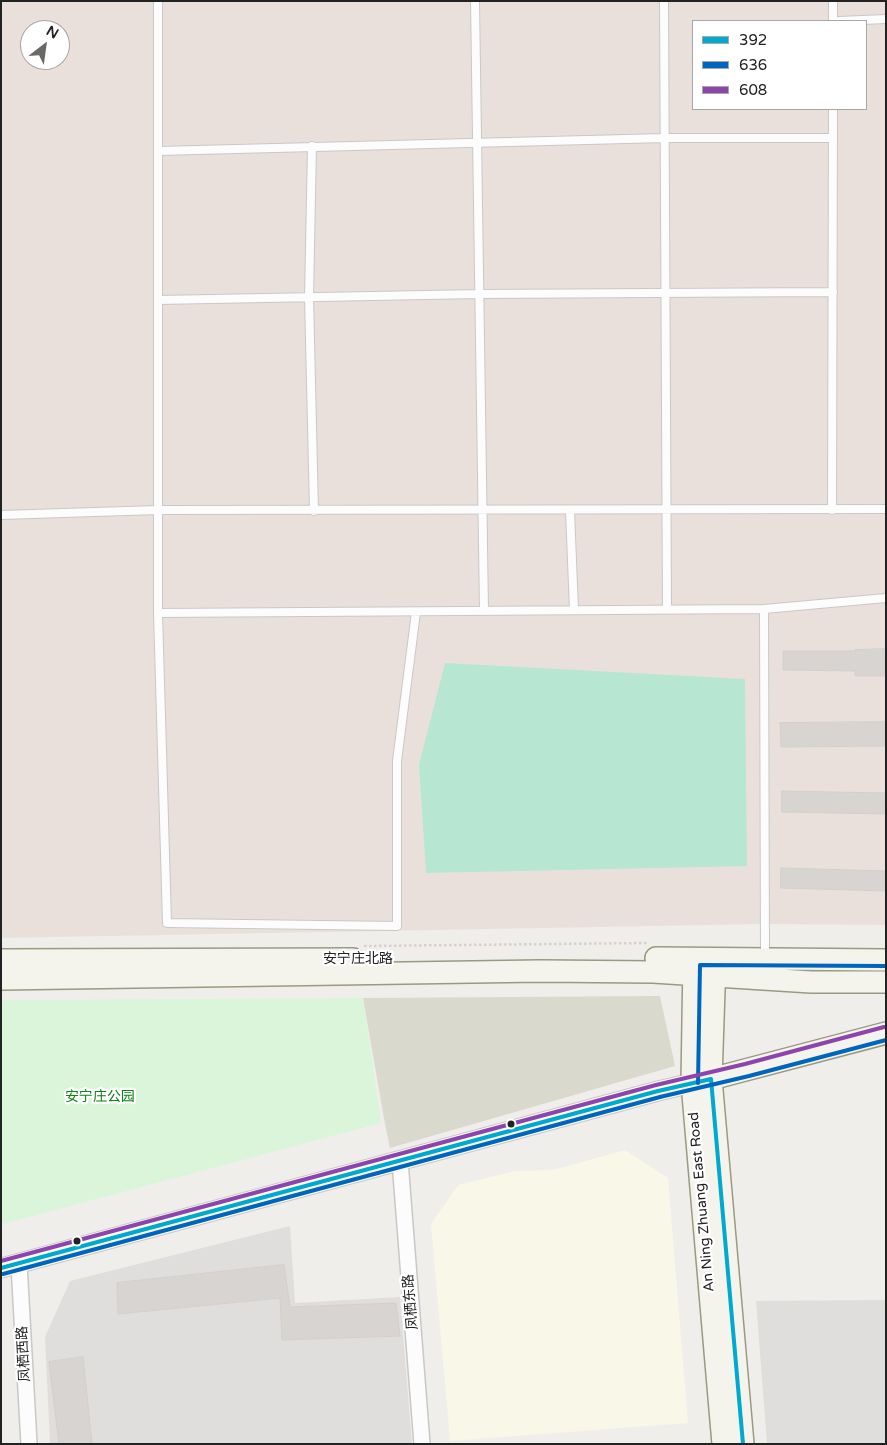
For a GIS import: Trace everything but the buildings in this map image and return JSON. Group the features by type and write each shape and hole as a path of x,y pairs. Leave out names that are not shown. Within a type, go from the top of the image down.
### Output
{"main road":[{"name":"安宁庄北路","path":"1,960 715,967"},
{"path":"715,967 765,960 886,960"},
{"name":"安宁庄北路","path":"1,979 540,971 653,972 694,967"},
{"name":"An Ning Zhuang East Road","path":"694,967 723,1444"},
{"path":"715,967 811,982 886,982"},
{"name":"An Ning Zhuang East Road","path":"715,967 702,1081 743,1444"},
{"path":"702,1081 886,1033"}],"street":[{"path":"1,1268 702,1081"},
{"name":"凤栖东路","path":"400,1161 422,1444"},
{"name":"凤栖西路","path":"20,1264 29,1444"}],"lane":[{"path":"158,1 158,614 167,923 397,926 396,761 416,612"},
{"path":"475,1 484,611"},
{"path":"664,1 667,610"},
{"path":"833,1 833,20"},
{"path":"862,20 886,19"},
{"path":"832,510 833,110"},
{"path":"158,151 665,138 833,138"},
{"path":"312,146 309,297 314,511"},
{"path":"158,300 479,294 832,292"},
{"path":"1,514 158,510 886,510"},
{"path":"570,511 574,610"},
{"path":"158,614 764,609 886,598"},
{"path":"764,609 765,960"}],"shaded area":[{"path":"1,1 886,1 886,925 763,924 1,938"},
{"path":"660,996 675,1066 390,1148 363,998"},
{"path":"625,1150 668,1178 688,1423 450,1441 431,1224 458,1185 515,1171 553,1170"},
{"path":"290,1226 295,1303 400,1297 412,1444 50,1444 45,1337 70,1281"},
{"path":"886,1300 886,1444 767,1444 756,1301"}],"green space":[{"path":"445,663 745,679 747,866 426,873 419,765"},
{"name":"安宁庄公园","path":"363,998 381,1123 3,1224 1,1218 1,1000"}],"transit line":[{"name":"636","path":"698,1083 700,965 886,966"},
{"name":"608","path":"1,1261 656,1085 745,1064 884,1027"},
{"name":"636","path":"3,1274 660,1097 886,1040"},
{"name":"392","path":"1,1268 658,1091 711,1079 743,1444"}]}
